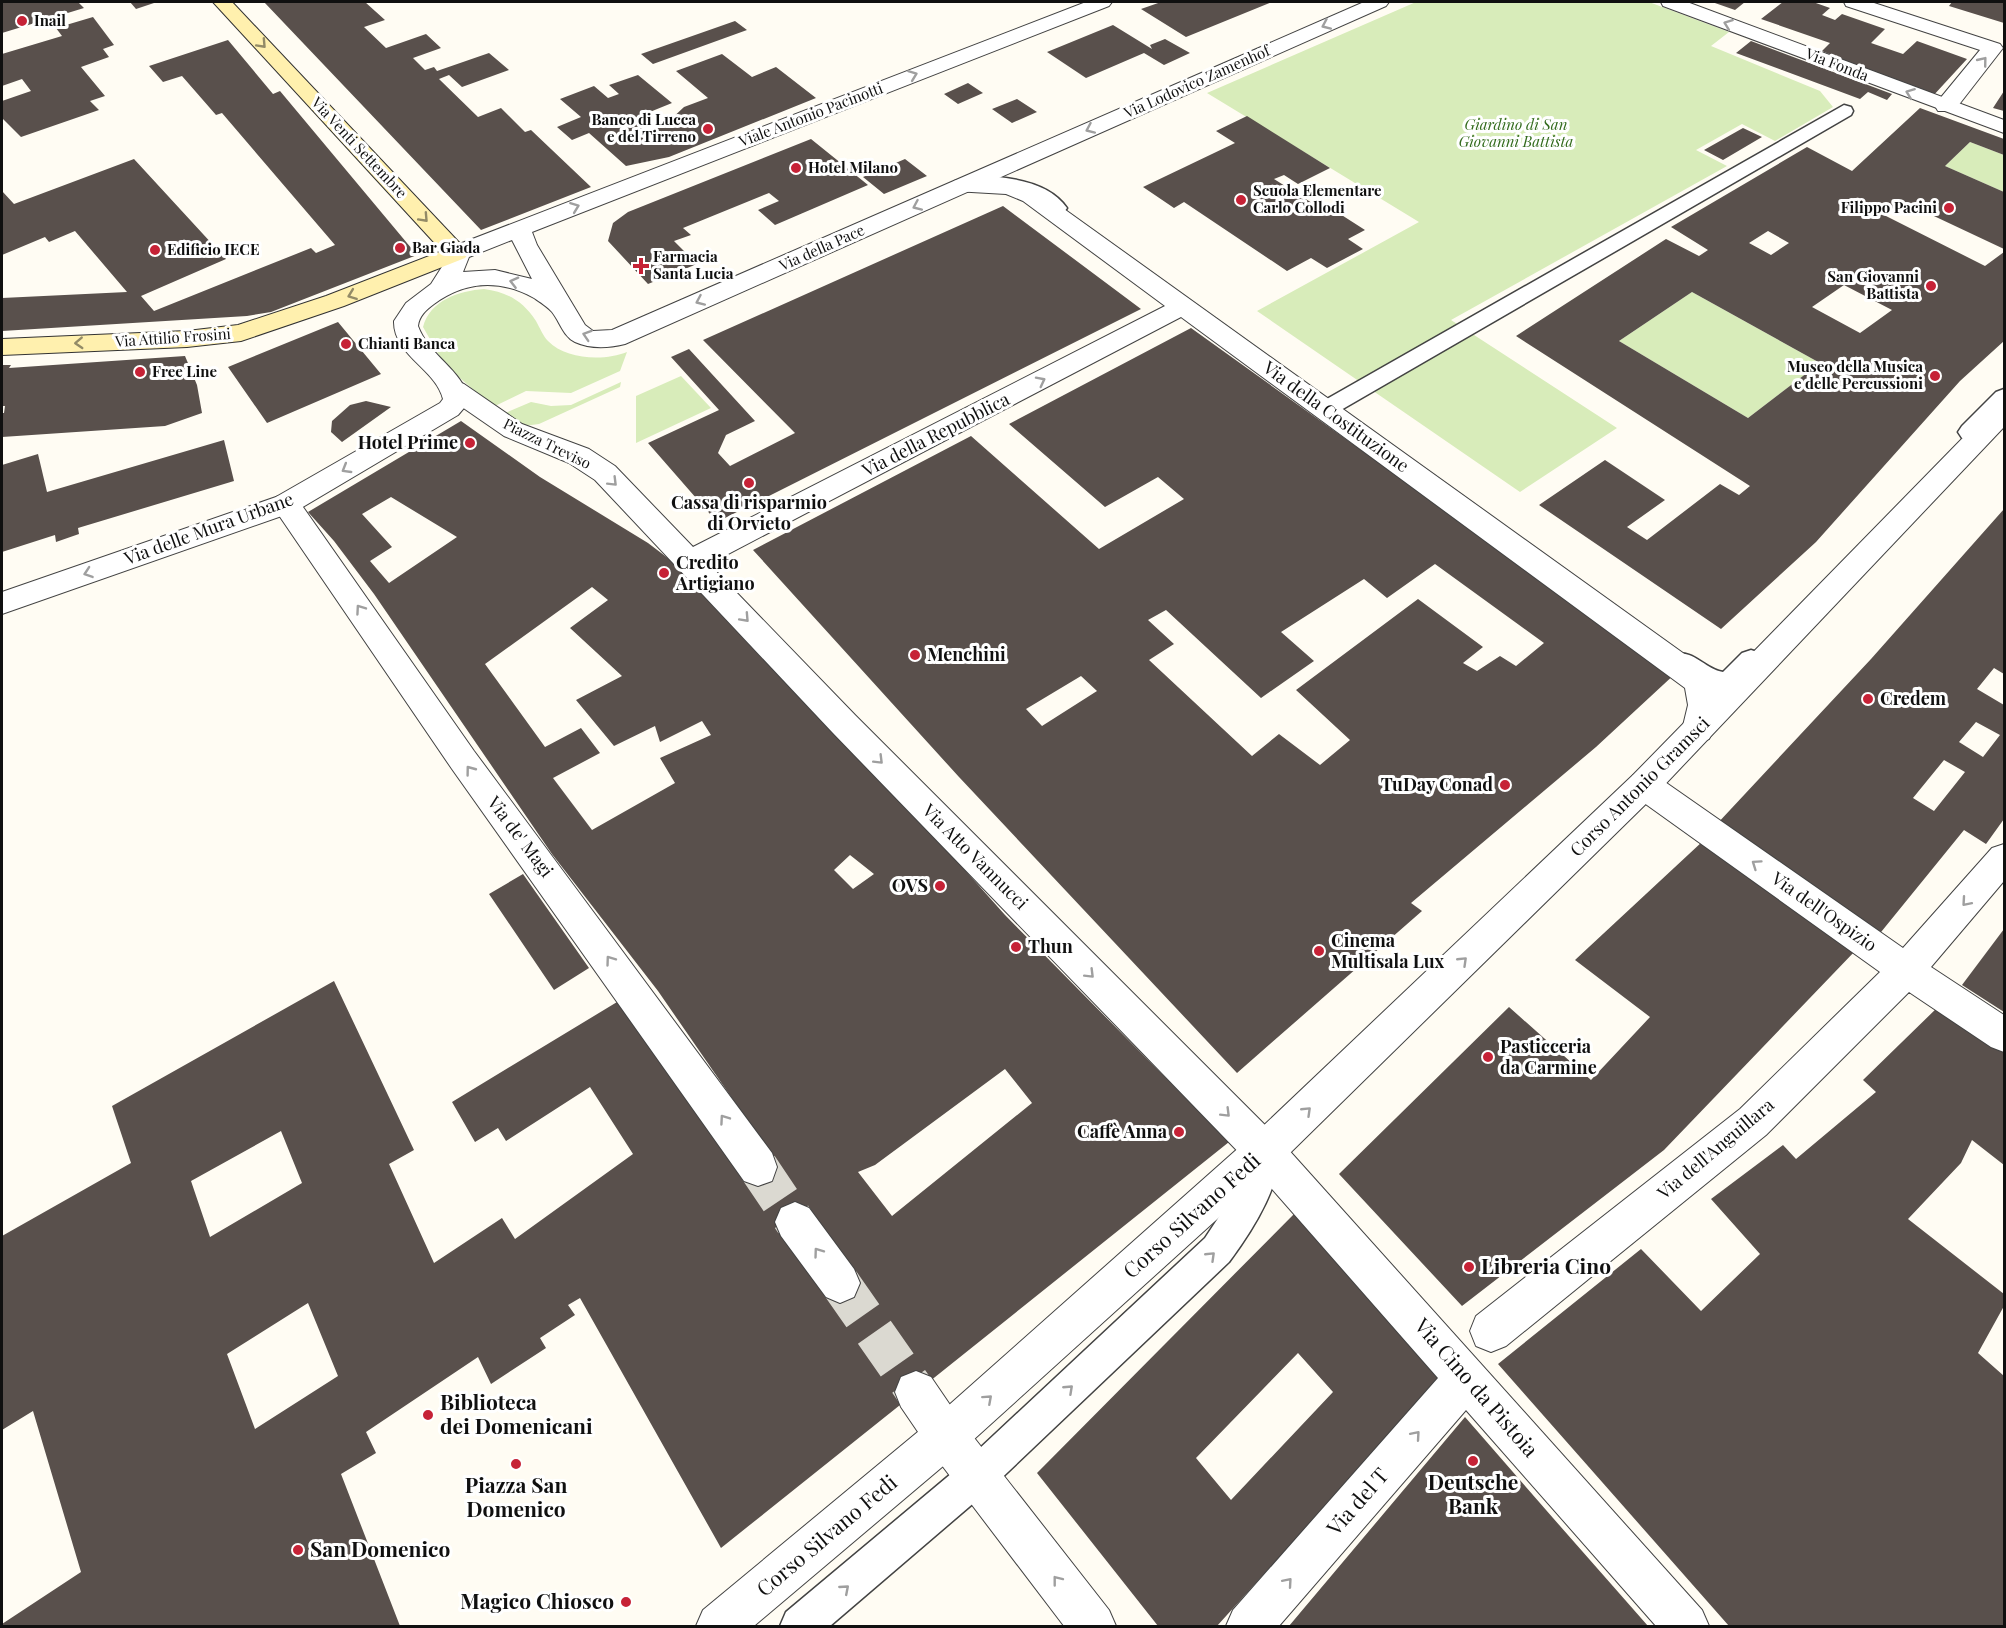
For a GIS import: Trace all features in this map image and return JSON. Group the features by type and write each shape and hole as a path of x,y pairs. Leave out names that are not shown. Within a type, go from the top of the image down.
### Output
{"main road":[{"name":"Via Venti Settembre","path":"222,2 453,273"},
{"name":"Via Attilio Frosini","path":"2,347 187,339 241,333 274,324 406,274"}],"street":[{"name":"Viale Antonio Pacinotti","path":"520,229 1102,2"},
{"name":"Via Lodovico Zamenhof","path":"1014,162 1380,2"},
{"name":"Via Fonda","path":"1670,2 2004,127"},
{"path":"1853,2 1994,48 1946,106"},
{"name":"Via della Pace","path":"558,304 576,330 588,338 616,338 1014,162"},
{"name":"Via della Costituzione","path":"966,184 1018,189 1031,196 1182,307 1328,408 1701,680 1717,690 1736,691"},
{"name":"Piazza Treviso","path":"520,229 453,273 411,313 406,328 417,346 455,390 513,429 579,456 605,473 690,561"},
{"path":"520,229 525,247 535,260 558,304"},
{"path":"406,274 453,273 511,280 527,285 558,304"},
{"name":"Via della Repubblica","path":"690,561 1182,307"},
{"name":"Via delle Mura Urbane","path":"2,603 286,504 449,409 457,401 455,390"},
{"name":"Corso Antonio Gramsci","path":"1264,1150 1644,785 2004,411"},
{"name":"Via de' Magi","path":"286,504 463,760 758,1167"},
{"name":"Via Atto Vannucci","path":"690,561 844,724 1264,1150"},
{"path":"1698,730 1704,709 1701,680"},
{"name":"Via dell'Ospizio","path":"1644,785 1906,970 2004,1035"},
{"name":"Via dell'Anguillara","path":"1460,1370 1491,1331 1753,1122 1906,970 2004,858"},
{"name":"Via Cino da Pistoia","path":"1264,1150 1686,1626"},
{"name":"Corso Silvano Fedi","path":"718,1626 946,1436 1264,1150"},
{"path":"795,1222 840,1283"},
{"name":"Via del T","path":"1249,1626 1460,1370"},
{"path":"916,1392 946,1436 1093,1626"}],"lane":[{"path":"1328,408 1844,111"},
{"name":"Via della Costituzione","path":"966,184 1014,183 1037,194 1328,408"},
{"path":"1701,680 1728,684 2004,397"},
{"name":"Corso Silvano Fedi","path":"800,1626 977,1476 1217,1250 1244,1214 1254,1193 1264,1150"}],"green space":[{"name":"Giardino di San Giovanni Battista","path":"1416,2 1649,2 1729,32 1711,46 1820,91 1833,107 1775,141 1742,124 1696,150 1727,166 1451,320 1617,428 1520,492 1257,311 1419,222 1207,93"},
{"path":"1970,142 2004,155 2004,192 1945,166"},
{"path":"484,289 500,292 520,303 531,314 548,341 565,352 586,357 608,357 627,352 620,371 571,393 526,391 493,407 444,364 423,327 432,310 447,299 465,292"},
{"path":"1692,292 1820,363 1748,418 1619,341"},
{"path":"681,376 711,408 636,443 636,396"},
{"path":"621,382 620,387 539,424 524,426 503,414 531,402 551,406 571,405"}],"building":[{"name":"Inail","path":"2,2 78,2 84,8 2,33"},
{"path":"130,2 157,2 136,9"},
{"path":"264,2 365,2 385,20 364,27 386,48 426,34 441,48 413,58 425,70 434,67 437,71 489,53 509,70 462,87 449,75 439,79 478,117 501,108 525,132 531,130 591,187 481,230"},
{"path":"1161,2 1272,2 1186,37 1141,9"},
{"path":"1712,2 1745,2 1735,10"},
{"path":"1783,2 1813,2 1830,8 1822,15 1835,20 1842,14 1885,29 1871,43 1903,54 1917,41 1967,59 1932,97 1822,51 1830,43 1761,19"},
{"path":"1952,2 2004,2 2004,23 1949,6"},
{"path":"93,17 114,45 103,49 109,57 81,67 105,96 90,101 99,110 21,137 2,118 2,101 31,91 22,79 2,86 2,54 62,36 56,28"},
{"path":"735,21 747,30 653,64 641,54"},
{"path":"1113,25 1152,49 1150,45 1165,39 1190,53 1164,65 1144,53 1086,78 1047,52"},
{"path":"228,40 273,94 280,91 417,255 271,312 247,316 2,331 2,298 127,292 75,231 49,242 45,237 2,255 2,191 14,204 134,159 226,259 141,296 154,311 311,248 316,253 335,245 222,113 216,115 182,76 163,82 149,66"},
{"path":"1751,41 1892,94 1887,100 1868,92 1860,99 1736,53"},
{"path":"722,54 752,77 776,67 816,98 669,157 626,166 589,133 572,140 557,127 581,117 560,99 594,86 608,98 619,94 609,85 638,75 672,103 635,118 649,130 668,122 684,107 708,98 676,71"},
{"path":"968,83 983,93 958,104 944,94"},
{"path":"2004,91 2004,111 1993,108"},
{"path":"1017,99 1037,112 1012,123 992,109"},
{"path":"1920,108 2004,139 2004,155 1970,142 1945,166 2004,192 2004,249 1902,201 1884,215 1985,266 2004,252 2004,341 1960,381 1816,542 1721,629 1539,505 1605,460 1665,500 1627,527 1647,540 1720,484 1739,495 1750,486 1516,336 1666,239 1699,256 1708,250 1671,227 1807,147 1852,171","holes":["1768,231 1789,243 1771,255 1749,243","1844,285 1892,310 1860,333 1812,307","1692,292 1820,363 1748,418 1619,341"]},
{"path":"1247,116 1330,168 1298,184 1284,175 1274,179 1320,208 1326,205 1365,230 1348,239 1363,249 1327,268 1311,258 1287,271 1184,202 1174,208 1143,187 1235,143 1216,131"},
{"path":"1743,128 1762,137 1723,160 1704,150"},
{"path":"811,139 868,185 775,225 758,210 779,201 769,193 683,228 691,235 674,241 697,264 648,284 608,241 613,223 628,212"},
{"path":"905,159 927,176 884,194 863,177"},
{"path":"1003,206 1141,309 717,522 648,443 719,410 671,357 689,349 755,421 726,435 718,453 730,466 795,433 703,340"},
{"path":"338,322 381,374 267,423 228,367"},
{"path":"1191,328 1583,609 1677,672 1596,747 1411,903 1422,911 1237,1073 959,777 753,550 971,436 1099,549 1184,499 1158,477 1105,507 1009,424","holes":["1435,564 1544,643 1516,666 1500,656 1477,671 1463,663 1483,647 1418,599 1296,690 1350,740 1320,765 1279,734 1252,756 1149,660 1174,644 1148,620 1166,610 1261,698 1314,661 1281,632 1364,579 1387,598","1081,676 1097,691 1042,726 1026,709"]},
{"path":"185,356 197,385 202,413 165,426 2,437 2,413 4,413 5,406 2,406 2,365 11,365 9,368"},
{"path":"366,401 391,407 342,442 331,432 332,421 350,405"},
{"path":"461,421 540,477 648,543 727,603 1005,915 1229,1142 721,1548 580,1298 568,1305 575,1315 540,1338 546,1348 491,1384 478,1357 366,1432 376,1453 341,1474 400,1626 2,1626 81,1572 33,1411 2,1430 2,1236 131,1163 112,1106 334,981 414,1150 389,1164 434,1263 502,1218 515,1239 633,1154 590,1087 506,1141 498,1128 475,1142 452,1102 622,999 772,1156 658,991 552,854 374,594 334,541 308,512","holes":["391,497 457,537 389,583 370,561 392,547 362,514","592,587 608,600 570,628 622,676 576,700 614,746 655,726 660,742 702,721 711,735 660,758 675,783 592,830 553,778 600,753 581,728 545,747 485,664","850,855 874,874 853,889 834,870","1005,1069 1032,1103 892,1216 858,1172 875,1165","281,1131 302,1183 210,1237 191,1181","308,1303 338,1376 255,1429 227,1354"]},
{"path":"224,440 234,481 78,528 79,534 56,542 55,535 2,552 2,465 38,454 47,492"},
{"path":"2004,509 2004,674 1994,668 1977,689 2004,705 2004,819 1986,844 1964,830 1877,937 1716,825 1871,659","holes":["1976,722 2000,735 1983,757 1959,742","1944,760 1965,772 1934,811 1913,798"]},
{"path":"1703,841 1856,950 1664,1150 1462,1306 1339,1174 1509,1007 1591,1080 1650,1017 1575,960"},
{"path":"523,874 589,968 554,990 489,894"},
{"path":"2004,929 2004,1012 1962,985"},
{"path":"1940,1005 2004,1049 2004,1165 1972,1140 1961,1163 1908,1219 2004,1294 2004,1306 1978,1353 2004,1376 2004,1626 1729,1626 1498,1364 1641,1249 1701,1311 1760,1254 1711,1199 1783,1145 1796,1159 1876,1092 1863,1080"},
{"path":"1295,1213 1440,1380 1217,1626 1158,1626 1037,1473","holes":["1298,1353 1333,1392 1231,1500 1196,1458"]},
{"path":"1465,1417 1553,1518 1648,1626 1289,1626"}],"tunnel":[{"path":"758,1167 795,1222"},
{"path":"840,1283 916,1392"}],"place":[{"name":"Inail","path":"22,21"},
{"name":"Banco di Lucca e del Tirreno","path":"708,129"},
{"name":"Hotel Milano","path":"796,168"},
{"name":"Scuola Elementare Carlo Collodi","path":"1241,200"},
{"name":"Filippo Pacini","path":"1949,208"},
{"name":"Bar Giada","path":"400,248"},
{"name":"Edificio IECE","path":"155,250"},
{"name":"Farmacia Santa Lucia","path":"641,266"},
{"name":"San Giovanni Battista","path":"1931,286"},
{"name":"Chianti Banca","path":"346,344"},
{"name":"Free Line","path":"140,372"},
{"name":"Museo della Musica e delle Percussioni","path":"1935,376"},
{"name":"Hotel Prime","path":"470,443"},
{"name":"Cassa di risparmio di Orvieto","path":"749,483"},
{"name":"Credito Artigiano","path":"664,573"},
{"name":"Menchini","path":"915,655"},
{"name":"Credem","path":"1868,699"},
{"name":"TuDay Conad","path":"1505,785"},
{"name":"OVS","path":"940,886"},
{"name":"Thun","path":"1016,947"},
{"name":"Cinema Multisala Lux","path":"1319,951"},
{"name":"Pasticceria da Carmine","path":"1488,1057"},
{"name":"Caffè Anna","path":"1179,1132"},
{"name":"Libreria Cino","path":"1469,1267"},
{"name":"Biblioteca dei Domenicani","path":"428,1415"},
{"name":"Deutsche Bank","path":"1473,1461"},
{"name":"Piazza San Domenico","path":"516,1464"},
{"name":"San Domenico","path":"298,1550"},
{"name":"Magico Chiosco","path":"626,1602"}]}
